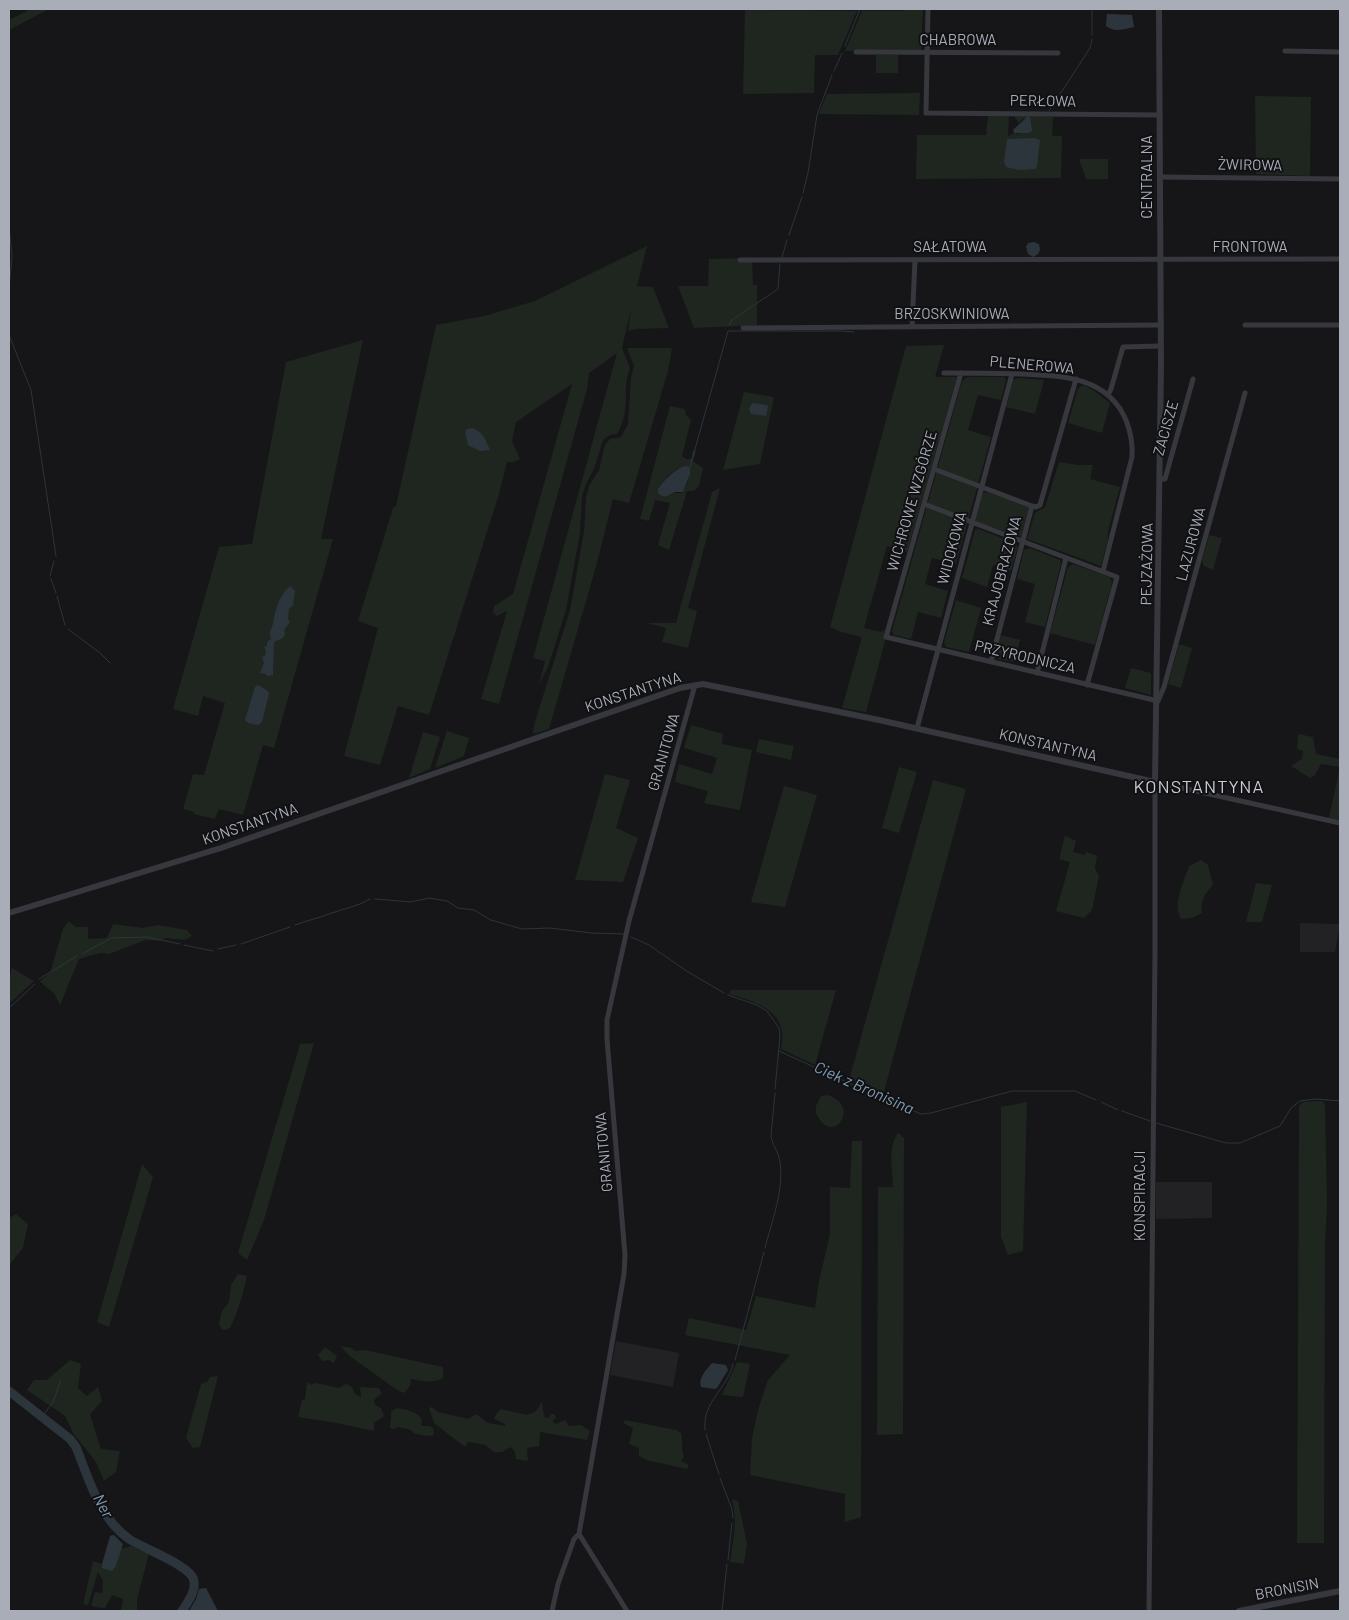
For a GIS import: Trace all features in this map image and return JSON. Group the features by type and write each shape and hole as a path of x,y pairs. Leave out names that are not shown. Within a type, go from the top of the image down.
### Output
{"street":[{"path":"927,52 928,9"},
{"name":"CENTRALNA","path":"1159,9 1161,346"},
{"path":"1286,51 1340,52"},
{"name":"CHABROWA","path":"856,52 1058,53"},
{"name":"PERŁOWA","path":"927,52 926,113 1160,115"},
{"name":"ŻWIROWA","path":"1160,177 1340,178"},
{"name":"FRONTOWA","path":"1160,259 1340,259"},
{"name":"SAŁATOWA","path":"740,260 1160,259"},
{"path":"912,327 915,260"},
{"name":"BRZOSKWINIOWA","path":"743,328 1161,325"},
{"path":"1245,325 1340,325"},
{"path":"1108,395 1123,347 1161,346"},
{"name":"PEJZAŻOWA","path":"1155,782 1158,701 1161,346"},
{"name":"PLENEROWA","path":"944,373 1063,377 1094,386 1108,395 1122,411 1131,432 1132,457 1103,570"},
{"name":"WICHROWE WZGÓRZE","path":"886,637 961,373"},
{"name":"WIDOKOWA","path":"917,728 1012,374"},
{"name":"ZACISZE","path":"1160,479 1165,478 1193,379"},
{"name":"KRAJOBRAZOWA","path":"991,662 1032,506 1040,505 1076,380"},
{"name":"LAZUROWA","path":"1158,701 1164,687 1245,393"},
{"path":"934,469 1032,506"},
{"path":"924,504 1066,558 1103,570 1117,577 1087,685"},
{"path":"1037,673 1066,558"},
{"name":"PRZYRODNICZA","path":"886,637 1158,701"},
{"name":"KONSTANTYNA","path":"9,913 221,848 680,688 695,685 711,685 917,728 1340,823"},
{"name":"GRANITOWA","path":"552,1611 558,1584 574,1539 579,1534 624,1264 607,1020 629,921 695,685"},
{"name":"KONSPIRACJI","path":"1150,1611 1156,949 1155,782"},
{"path":"579,1534 627,1611"},
{"name":"BRONISIN","path":"1239,1611 1340,1591"}],"shaded area":[{"path":"31,9 49,9 9,30 9,20"},
{"path":"905,9 923,9 921,50 845,51 862,11 904,11"},
{"path":"745,10 857,11 838,55 815,55 814,93 743,94"},
{"path":"1107,14 1132,15 1134,27 1119,30 1109,28 1106,26"},
{"path":"876,55 898,55 898,73 876,73"},
{"path":"920,93 919,115 819,114 827,94"},
{"path":"1255,96 1311,97 1310,176 1256,174"},
{"path":"988,115 1009,115 1008,136 1014,133 1019,134 1032,127 1031,119 1023,119 1019,123 1013,115 1053,117 1052,136 1062,136 1061,178 916,179 917,135 986,135"},
{"path":"1028,116 1031,119 1032,131 1028,133 1014,133 1013,130"},
{"path":"1035,138 1040,140 1037,167 1035,169 1019,170 1006,167 1004,162 1007,139"},
{"path":"1079,159 1108,159 1108,179 1086,179"},
{"path":"1034,242 1039,244 1040,250 1033,257 1028,254 1026,247 1028,243"},
{"path":"647,246 637,286 653,287 669,328 628,331 631,309 622,348 630,368 626,384 624,417 617,434 610,435 603,440 594,469 582,496 580,533 566,610 548,667 539,685 545,661 533,658 617,353 589,373 587,389 499,704 481,699 507,611 497,616 493,613 494,606 513,594 572,384 516,422 512,441 520,459 507,462 499,494 429,715 398,706 380,765 344,756 378,628 358,621 393,508 396,506 436,325 484,316 535,301"},
{"path":"752,258 753,285 757,285 757,325 694,328 678,286 708,286 709,259"},
{"path":"363,340 321,539 333,539 274,748 263,745 243,815 219,809 215,819 194,814 194,812 183,809 193,774 204,775 225,703 203,696 198,716 173,709 219,547 252,544 286,362"},
{"path":"944,345 935,377 957,377 907,552 887,546 864,628 881,632 885,630 885,641 866,712 842,708 862,637 830,627 906,346"},
{"path":"627,348 672,348 668,371 629,503 613,499 597,563 549,729 533,734 534,725 570,610 584,532 586,498 589,486 599,470 605,445 610,439 621,437 628,424 631,378 634,366"},
{"path":"967,377 1004,377 1006,380 1001,400 978,395 968,430 991,437 956,564 932,558 925,584 948,591 941,618 918,612 911,639 894,635 892,631 962,381"},
{"path":"1018,378 1044,380 1035,414 1006,407 1013,380"},
{"path":"1083,385 1110,403 1102,433 1068,423 1078,389"},
{"path":"744,392 774,397 760,464 723,470"},
{"path":"752,403 767,405 766,416 751,414 749,409"},
{"path":"670,406 685,409 686,415 691,420 682,456 686,459 691,459 693,450 696,452 693,461 703,468 699,486 694,491 687,491 669,550 658,545 670,503 655,500 649,521 640,519","holes":["677,469 688,481 682,493 671,493 667,477"]},
{"path":"472,428 481,434 490,450 480,451 468,445 465,432 467,429"},
{"path":"1059,462 1093,465 1090,479 1120,487 1101,566 1027,539 1035,513 1045,507"},
{"path":"685,466 690,467 690,474 683,492 676,492 666,496 658,493 658,489 670,475"},
{"path":"720,488 688,608 697,611 688,648 662,642 666,628 647,623 676,623 712,492"},
{"path":"988,492 1029,507 1021,537 975,521 982,493"},
{"path":"979,529 1015,543 1018,547 1011,571 993,565 987,587 962,578 975,530"},
{"path":"1209,535 1222,538 1213,570 1204,566 1202,561"},
{"path":"1030,548 1060,560 1061,564 1045,627 1025,622 1035,584 1017,579 1024,550"},
{"path":"1073,564 1110,577 1112,583 1095,645 1050,633 1068,567"},
{"path":"290,586 295,591 293,605 289,609 288,619 290,622 284,630 283,638 274,642 273,675 267,676 260,673 264,663 262,657 265,656 266,651 264,647 267,646 267,642 271,639 270,632 278,603"},
{"path":"956,600 981,608 969,652 946,647 944,642"},
{"path":"1001,635 1020,640 1014,662 998,659 995,655"},
{"path":"1179,644 1192,648 1181,688 1168,684"},
{"path":"1131,668 1151,673 1151,695 1125,688"},
{"path":"258,685 268,691 269,694 262,722 258,725 248,723 245,720 255,687"},
{"path":"691,725 723,734 722,744 752,750 740,810 704,803 708,791 675,782 679,764 712,774 717,758 684,748"},
{"path":"447,731 469,738 464,756 435,768"},
{"path":"423,732 440,737 430,769 409,778"},
{"path":"1298,734 1313,737 1316,754 1340,759 1340,767 1321,764 1315,775 1310,778 1291,766 1302,759 1303,751 1297,749"},
{"path":"759,739 794,746 791,760 756,752"},
{"path":"899,767 917,772 899,833 882,828"},
{"path":"1340,767 1340,820 1329,818"},
{"path":"605,774 630,780 616,828 638,838 623,882 575,880"},
{"path":"933,780 966,789 883,1095 849,1080"},
{"path":"784,786 817,795 785,907 751,902"},
{"path":"1065,836 1076,841 1073,852 1085,855 1086,852 1097,856 1095,868 1099,876 1092,910 1084,918 1056,911 1070,862 1059,859"},
{"path":"1201,860 1208,865 1213,885 1204,898 1202,913 1192,918 1181,919 1178,900 1182,886 1189,866"},
{"path":"1256,883 1272,885 1262,922 1246,922"},
{"path":"68,921 76,927 88,927 88,939 107,938 113,924 143,928 158,925 187,930 192,936 185,940 165,938 159,941 146,940 109,954 100,953 79,959 60,1005 54,993 40,981 50,973 63,929"},
{"path":"1300,923 1340,924 1335,952 1300,952"},
{"path":"12,968 34,981 9,1004 9,981"},
{"path":"731,990 836,990 815,1065 781,1049 782,1033 776,1017 763,1006 729,994"},
{"path":"314,1043 264,1220 247,1260 238,1253 300,1044"},
{"path":"828,1095 838,1100 843,1108 841,1122 836,1126 829,1127 823,1123 816,1113 816,1106 821,1096"},
{"path":"1322,1101 1325,1104 1327,1207 1325,1241 1324,1543 1297,1543 1299,1106 1303,1102"},
{"path":"1027,1102 1023,1251 1008,1255 1001,1237 1001,1107"},
{"path":"898,1133 904,1138 903,1434 877,1435 878,1187 893,1187 891,1159 893,1145"},
{"path":"852,1141 862,1141 861,1517 845,1522 845,1494 750,1475 752,1438 758,1410 768,1380 790,1355 685,1335 689,1318 746,1330 756,1296 815,1308 830,1234 830,1187 850,1188"},
{"path":"142,1164 153,1177 109,1327 97,1322"},
{"path":"1156,1182 1212,1182 1212,1218 1156,1219"},
{"path":"16,1214 28,1224 23,1248 9,1265 9,1218"},
{"path":"238,1274 247,1276 240,1303 230,1328 221,1329 219,1323 222,1311 229,1302 231,1285"},
{"path":"616,1341 679,1353 673,1387 610,1375"},
{"path":"340,1346 352,1348 355,1351 365,1350 443,1367 443,1378 431,1381 411,1379 410,1386 404,1393 351,1357"},
{"path":"325,1347 337,1356 334,1363 328,1360 322,1361 318,1355"},
{"path":"70,1360 81,1364 78,1388 87,1396 98,1387 102,1401 90,1414 101,1449 120,1451 116,1472 104,1481 96,1462 73,1433 65,1416 27,1390 34,1380 47,1380"},
{"path":"737,1362 750,1364 743,1397 722,1395"},
{"path":"712,1363 726,1365 728,1370 717,1388 701,1387 702,1377"},
{"path":"218,1376 200,1447 193,1448 186,1438 201,1384 207,1382 210,1377"},
{"path":"307,1382 311,1385 316,1383 339,1388 346,1384 352,1387 355,1394 361,1397 360,1387 379,1388 382,1393 374,1400 375,1405 381,1408 384,1416 374,1423 374,1431 298,1417 302,1400 305,1399"},
{"path":"542,1402 544,1417 549,1418 551,1414 554,1414 556,1418 552,1421 556,1424 565,1420 569,1426 581,1425 590,1431 587,1440 540,1432 539,1446 527,1448 528,1461 516,1459 515,1452 511,1447 502,1452 494,1452 485,1445 468,1442 465,1447 434,1423 429,1408 432,1407 438,1412 468,1419 476,1414 488,1423 505,1426 505,1424 494,1419 501,1409 527,1415 535,1412"},
{"path":"397,1408 411,1411 417,1415 422,1420 421,1426 433,1428 434,1435 426,1436 398,1427 390,1428 391,1411"},
{"path":"625,1420 676,1430 681,1433 684,1457 681,1461 689,1465 687,1469 646,1460 639,1456 639,1448 629,1444 633,1428 623,1423"},
{"path":"732,1499 738,1501 747,1544 744,1564 730,1562 735,1523"},
{"path":"114,1535 123,1544 116,1566 112,1571 102,1568 102,1564 110,1536"},
{"path":"131,1546 149,1554 137,1599 137,1611 121,1611 123,1599 112,1595 105,1608 91,1605 95,1592 102,1593 103,1581 98,1572 88,1605 83,1604 93,1561 102,1564 103,1568 116,1566 121,1549"},
{"path":"206,1588 218,1611 189,1611 199,1589"}],"waterway":[{"path":"845,46 860,9"},
{"path":"1092,9 1092,35"},
{"path":"1049,111 1090,48 1092,39"},
{"path":"834,71 842,53"},
{"path":"803,193 817,115 832,75"},
{"path":"789,235 802,197"},
{"path":"9,226 12,256 9,289"},
{"path":"782,257 787,240"},
{"path":"729,326 732,320 778,289 780,264"},
{"path":"690,467 728,331 854,332"},
{"path":"9,335 31,390 56,556"},
{"path":"50,576 54,561"},
{"path":"51,579 56,593"},
{"path":"57,596 65,625"},
{"path":"68,629 110,663"},
{"name":"Ciek z Bronisina","path":"375,899 411,902 429,898 447,901 458,908 474,910 491,920 522,929 550,928 592,933 624,934"},
{"name":"Ciek z Bronisina","path":"295,925 370,899"},
{"name":"Ciek z Bronisina","path":"241,944 290,927"},
{"name":"Ciek z Bronisina","path":"82,954 111,938 147,937 180,944"},
{"name":"Ciek z Bronisina","path":"631,937 649,945 685,970 724,993"},
{"name":"Ciek z Bronisina","path":"184,945 213,951"},
{"name":"Ciek z Bronisina","path":"218,949 236,945"},
{"name":"Ciek z Bronisina","path":"39,979 77,956"},
{"name":"Ciek z Bronisina","path":"9,1008 35,984"},
{"name":"Ciek z Bronisina","path":"728,995 757,1005 767,1011 779,1028 780,1037 775,1089"},
{"name":"Ciek z Bronisina","path":"779,1051 921,1114 1012,1091 1075,1091 1096,1100"},
{"name":"Ciek z Bronisina","path":"765,1248 777,1205 781,1173 779,1158 771,1136 775,1093"},
{"name":"Ciek z Bronisina","path":"1156,1123 1226,1143 1240,1143 1280,1126 1291,1108 1300,1101 1316,1099 1340,1101"},
{"name":"Ciek z Bronisina","path":"1101,1102 1118,1110"},
{"name":"Ciek z Bronisina","path":"1122,1111 1150,1121"},
{"name":"Ciek z Bronisina","path":"735,1360 764,1252"},
{"name":"Ciek z Bronisina","path":"705,1430 707,1411 726,1381 733,1364"},
{"path":"42,1417 53,1402 61,1380"},
{"name":"Ner","path":"9,1391 70,1439 76,1447 102,1509 119,1530 129,1539 180,1566 192,1576 194,1580 193,1590 190,1599 182,1611"},
{"name":"Ciek z Bronisina","path":"706,1434 719,1474"},
{"name":"Ciek z Bronisina","path":"720,1478 732,1509 733,1518"},
{"name":"Ciek z Bronisina","path":"728,1560 732,1523"},
{"name":"Ciek z Bronisina","path":"722,1611 727,1564"}],"district":[{"name":"KONSTANTYNA","path":"1199,787"}]}
